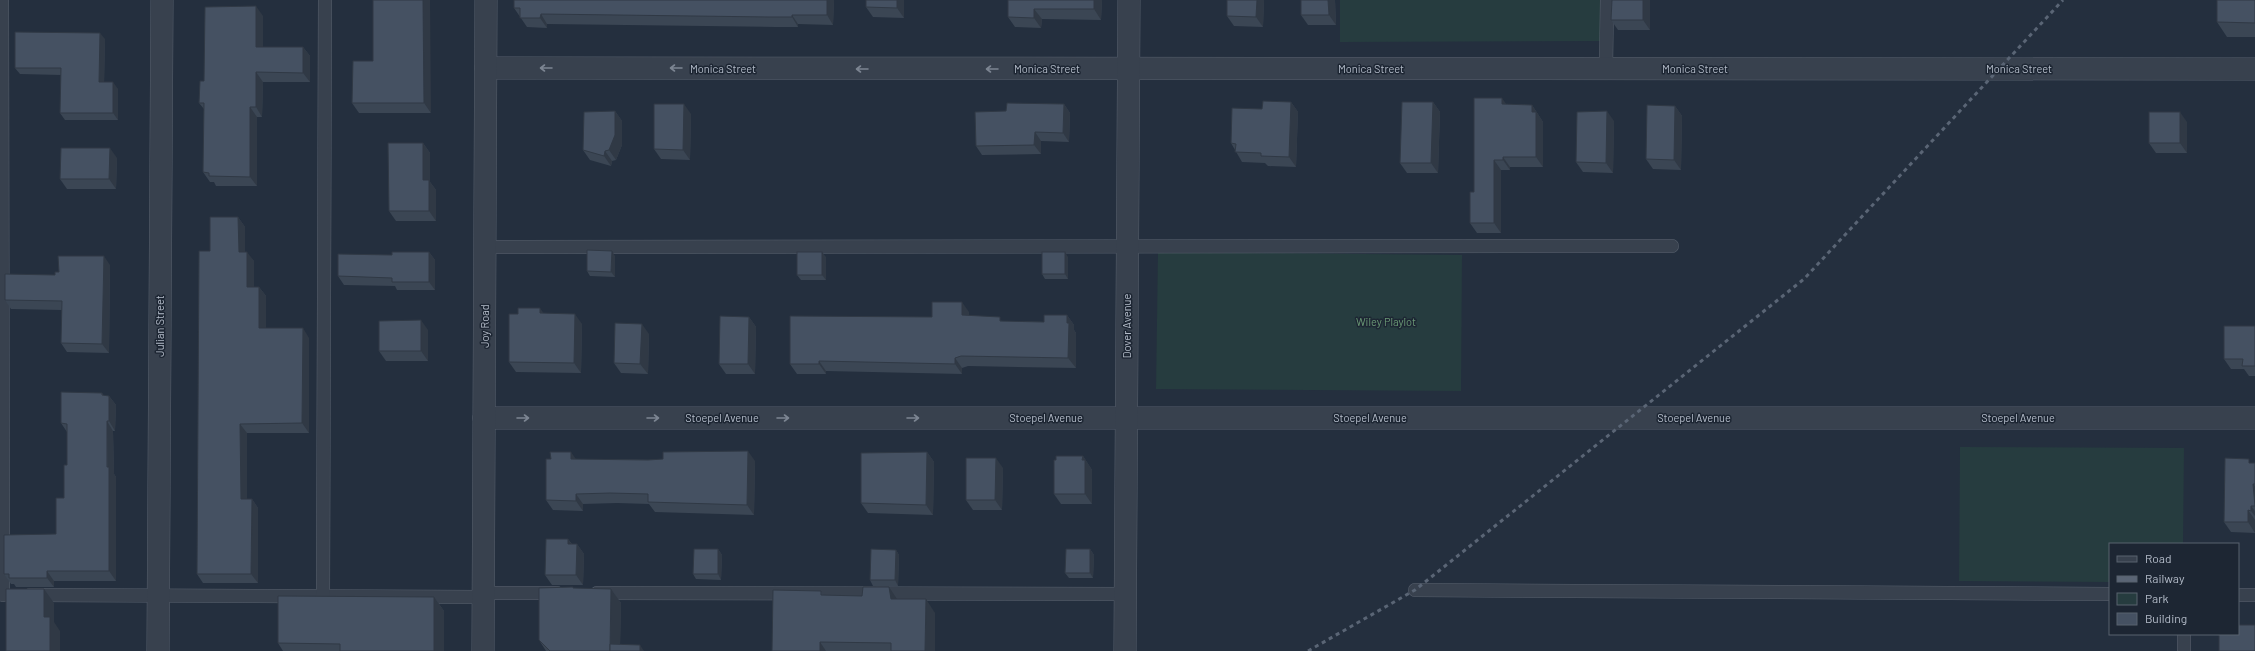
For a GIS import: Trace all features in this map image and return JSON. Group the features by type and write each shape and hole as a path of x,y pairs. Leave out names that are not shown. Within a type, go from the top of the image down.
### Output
{"street":[{"name":"Julian Street","path":"158,651 162,0"},
{"name":"Joy Road","path":"483,651 486,0"},
{"name":"Dover Avenue","path":"1125,651 1129,0"},
{"name":"Monica Street","path":"486,68 2255,69"},
{"name":"Stoepel Avenue","path":"484,418 2255,418"}],"lane":[{"path":"2,0 1,595 322,596 577,593 1125,594"},
{"path":"322,596 325,0"},
{"path":"1606,68 1607,0"},
{"path":"485,248 1672,246"},
{"path":"1415,590 2109,594"},
{"path":"2239,594 2255,595"},
{"path":"2184,635 2184,651"}],"green space":[{"path":"1340,0 1600,0 1600,41 1340,42"},
{"name":"Wiley Playlot","path":"1158,252 1462,255 1461,391 1156,389"},
{"path":"1960,447 2184,448 2183,543 2109,543 2109,582 1959,581"}],"building":[{"path":"373,0 423,0 424,103 352,103 353,61 373,61"},
{"path":"514,0 827,0 827,15 792,15 792,17 769,17 541,14 540,18 520,18 520,8 514,8"},
{"path":"866,0 897,0 897,8 866,7"},
{"path":"1008,0 1094,0 1094,9 1034,9 1034,18 1008,17"},
{"path":"1227,0 1257,0 1256,17 1227,16"},
{"path":"1301,0 1328,0 1329,15 1301,15"},
{"path":"1612,0 1643,0 1643,20 1611,20"},
{"path":"2217,0 2255,0 2255,23 2217,22"},
{"path":"256,6 256,47 303,47 303,73 256,72 256,107 250,107 250,177 209,176 209,173 203,172 204,103 199,103 200,81 204,81 205,7"},
{"path":"15,32 100,33 99,82 113,82 113,113 60,113 61,68 15,68"},
{"path":"1474,98 1502,98 1502,104 1532,105 1532,112 1536,112 1536,157 1503,157 1503,160 1494,160 1494,223 1470,223 1470,192 1474,192"},
{"path":"1263,101 1291,102 1289,157 1261,156 1261,153 1235,152 1236,144 1231,143 1232,108 1262,109"},
{"path":"1402,102 1433,102 1431,163 1400,163"},
{"path":"1007,103 1064,104 1063,133 1035,132 1034,145 976,146 975,112 1006,111"},
{"path":"654,104 684,104 683,150 654,149"},
{"path":"1647,105 1675,106 1674,160 1646,159"},
{"path":"615,111 615,135 609,150 605,151 604,156 583,150 584,112"},
{"path":"1607,111 1606,163 1576,162 1577,112"},
{"path":"2149,112 2180,112 2180,143 2149,143"},
{"path":"388,143 423,143 423,180 429,180 429,211 389,211"},
{"path":"61,148 110,148 109,179 60,179"},
{"path":"210,217 238,217 239,252 247,252 247,287 259,287 259,328 303,328 302,423 240,424 241,499 252,499 251,574 197,574 199,251 210,251"},
{"path":"587,250 612,251 611,272 587,271"},
{"path":"392,252 429,252 429,282 392,282 392,278 338,276 338,254 392,255"},
{"path":"797,252 822,252 822,275 797,275"},
{"path":"1042,252 1065,252 1065,274 1042,274"},
{"path":"58,256 104,256 102,344 61,343 62,301 5,300 5,274 55,275 55,272 59,272"},
{"path":"932,302 962,302 962,315 1000,317 1000,321 1044,322 1044,315 1067,315 1067,323 1069,323 1068,358 961,356 955,358 955,364 819,361 819,364 790,364 790,316 932,317"},
{"path":"518,308 540,308 540,313 575,314 574,363 509,362 509,314 518,314"},
{"path":"720,316 749,317 748,364 719,364"},
{"path":"421,320 421,351 379,351 379,321"},
{"path":"615,323 642,324 640,364 614,363"},
{"path":"2224,326 2255,326 2255,366 2242,366 2243,359 2224,359"},
{"path":"61,392 102,393 102,395 109,396 109,421 107,421 107,467 109,467 109,571 47,571 47,578 9,578 9,574 4,574 4,535 56,534 56,498 64,498 64,465 67,465 67,424 61,423"},
{"path":"748,451 747,505 648,502 648,494 610,493 576,494 576,501 546,500 546,459 551,459 550,452 571,452 571,459 648,460 663,459 663,452"},
{"path":"927,452 926,505 861,503 861,453"},
{"path":"1056,456 1083,456 1082,460 1085,460 1085,494 1054,494 1054,460 1056,460"},
{"path":"966,458 996,458 995,500 966,500"},
{"path":"2225,458 2249,459 2249,463 2255,463 2255,484 2253,484 2255,506 2251,506 2251,511 2248,510 2248,522 2224,522"},
{"path":"546,539 568,539 568,544 577,544 576,575 545,575"},
{"path":"694,549 718,549 718,574 693,574"},
{"path":"871,549 896,550 895,580 870,580"},
{"path":"1066,549 1090,549 1090,573 1065,573"},
{"path":"573,587 611,589 610,651 550,651 539,640 539,588"},
{"path":"863,587 889,587 891,599 926,599 925,651 891,651 891,643 820,642 820,651 772,651 773,590 821,591 821,595 862,596"},
{"path":"6,589 44,589 44,617 50,617 50,651 6,651"},
{"path":"278,596 434,597 434,651 340,651 340,644 278,643"},
{"path":"2239,625 2255,625 2255,651 2219,651 2219,635 2239,635"},
{"path":"610,644 640,645 640,651 610,651"}],"railway":[{"path":"1308,651 1415,590 1804,279 2063,0"}]}
